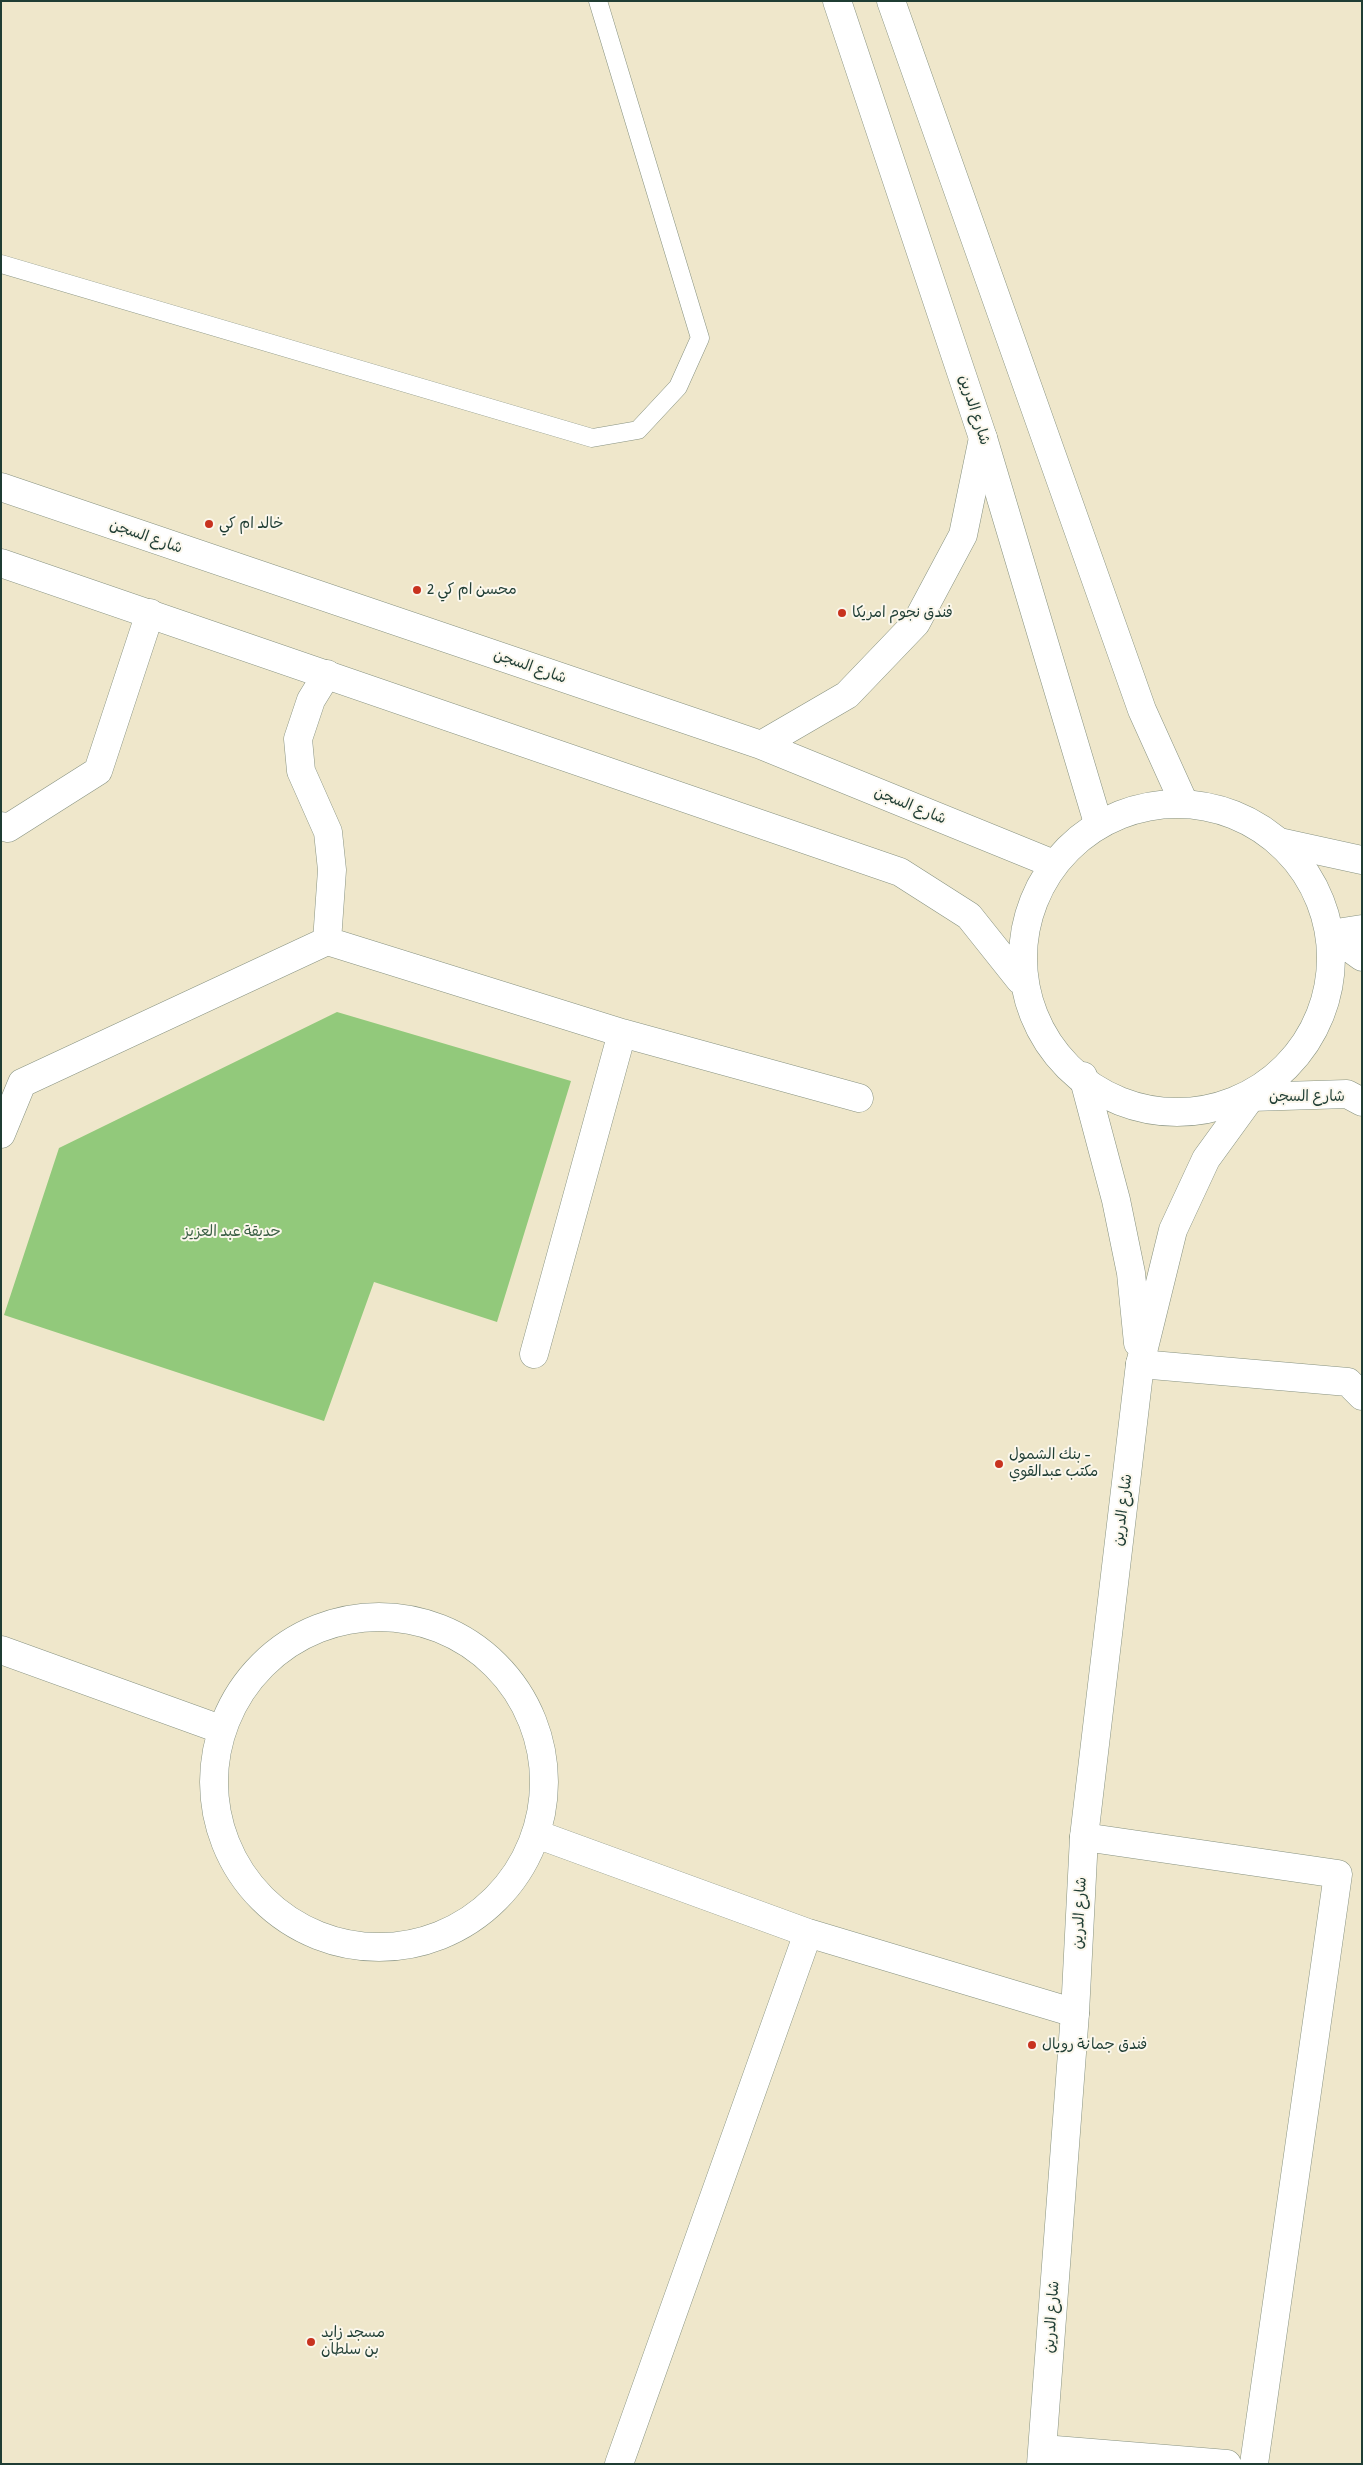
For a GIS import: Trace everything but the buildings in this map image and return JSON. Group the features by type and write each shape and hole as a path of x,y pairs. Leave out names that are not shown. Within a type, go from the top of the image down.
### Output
{"main road":[{"name":"شارع الدرين","path":"838,1 983,438 1098,823"},
{"path":"892,1 1142,710 1184,803"},
{"path":"761,745 847,695 916,623 962,535 983,438"},
{"name":"شارع السجن","path":"1,487 761,745 1051,863"},
{"path":"1,562 900,872 969,916 1020,980 1040,1023 1083,1076 1151,1114 1202,1114 1252,1098 1300,1056 1328,998 1330,934 1313,884 1279,842"},
{"path":"4,830 98,771 150,613"},
{"path":"327,674 311,700 298,739 301,772 328,832 332,870 327,941"},
{"path":"1020,980 1023,918 1051,863 1098,823 1139,807 1184,803 1235,815 1279,842 1362,860"},
{"path":"1330,934 1362,929"},
{"path":"1330,934 1362,957"},
{"path":"1,1134 22,1083 327,941 622,1033 859,1098"},
{"path":"534,1354 622,1033"},
{"name":"شارع الدرين","path":"1083,1076 1116,1200 1131,1273 1140,1364"},
{"name":"شارع السجن","path":"1252,1098 1347,1094 1362,1102"},
{"name":"شارع الدرين","path":"1042,2456 1075,2013 1084,1837 1140,1364 1173,1230 1206,1159 1252,1098"},
{"path":"1140,1364 1348,1382 1362,1396"},
{"path":"367,1615 431,1624 488,1656 528,1708 546,1770 539,1835 507,1891 455,1932 392,1949 327,1941 270,1909 229,1856 212,1794 220,1729 252,1673 303,1633 367,1615"},
{"path":"1,1650 220,1729"},
{"path":"539,1835 808,1933 1075,2013"},
{"path":"1084,1837 1338,1874 1254,2464"},
{"path":"619,2464 808,1933"},
{"path":"1042,2456 1227,2464"}],"lane":[{"path":"1,264 592,438 638,430 678,387 700,338 598,1"}],"green space":[{"name":"حديقة عبد العزيز","path":"337,1012 571,1081 497,1322 374,1282 324,1421 4,1315 59,1148"}],"place":[{"name":"خالد ام كي","path":"209,524"},
{"name":"محسن ام كي 2","path":"417,590"},
{"name":"فندق نجوم امريكا","path":"842,613"},
{"name":"بنك الشمول - مكتب عبدالقوي","path":"999,1464"},
{"name":"فندق جمانة رويال","path":"1032,2045"},
{"name":"مسجد زايد بن سلطان","path":"311,2342"}]}
